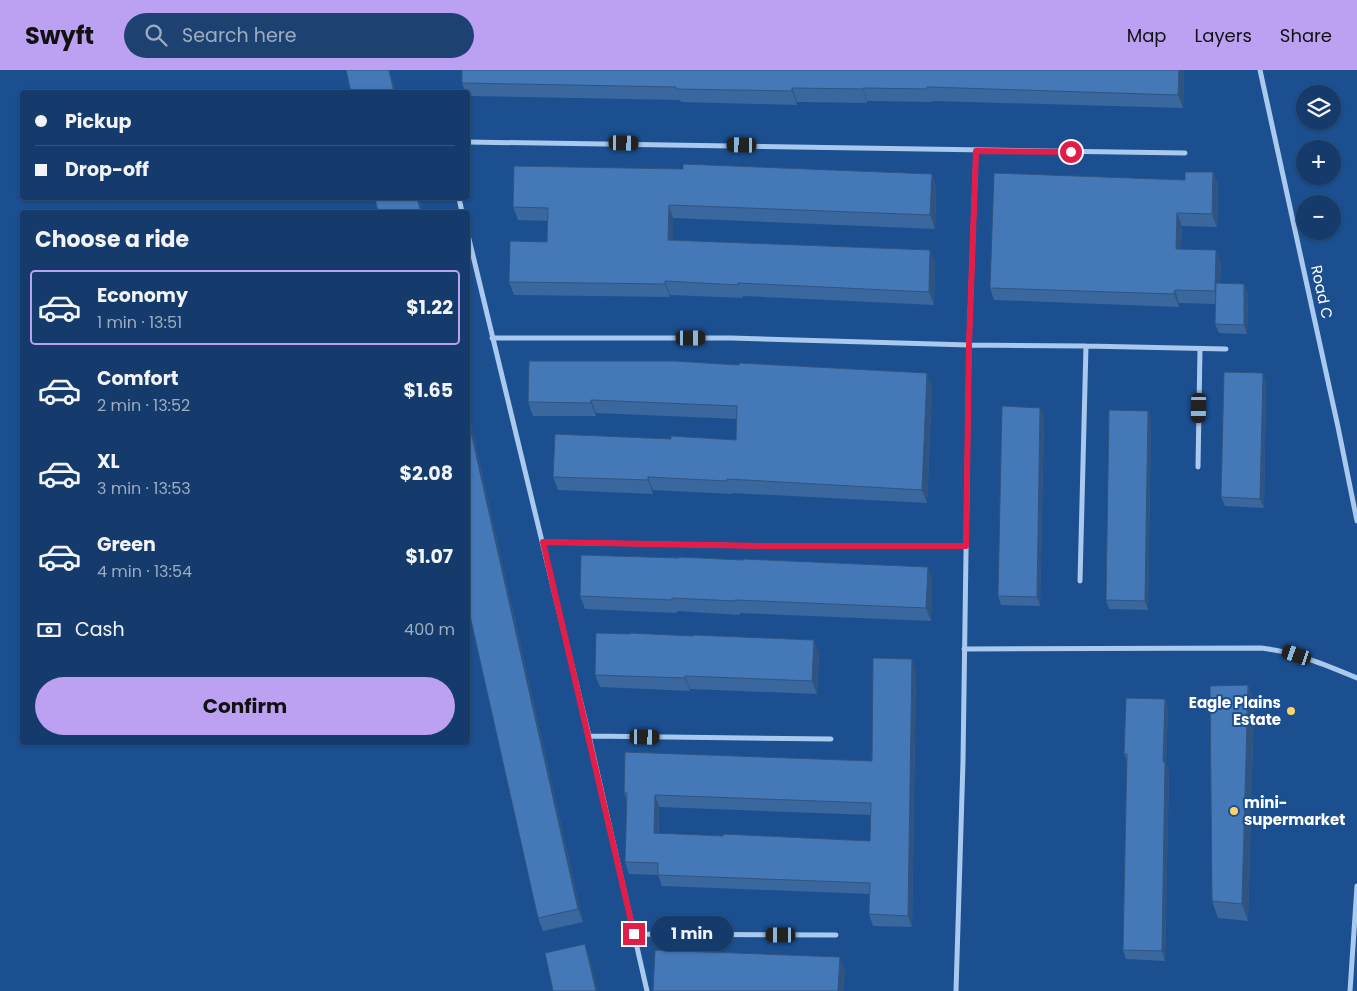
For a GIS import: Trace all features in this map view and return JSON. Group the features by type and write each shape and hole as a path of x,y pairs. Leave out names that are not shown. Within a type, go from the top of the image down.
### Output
{"street":[{"name":"Road C","path":"1260,70 1357,521"},
{"path":"470,142 1185,153"},
{"path":"956,991 969,345 976,151"},
{"path":"470,244 589,736 647,991"},
{"path":"492,338 731,338 969,345 1226,349"},
{"path":"1080,581 1086,346"},
{"path":"1198,467 1200,349"},
{"path":"543,542 766,546 966,546"},
{"path":"964,650 1261,648 1284,651 1325,664 1357,678"},
{"path":"589,736 831,739"},
{"path":"1350,991 1357,886"},
{"path":"634,934 836,935"}],"building":[{"path":"346,70 389,70 394,90 351,90"},
{"path":"462,70 1179,70 1178,95 927,87 927,89 792,88 792,91 462,83"},
{"path":"683,164 932,174 930,215 669,205 668,240 930,250 929,292 665,281 665,284 509,282 510,241 547,242 548,208 513,207 514,166 683,169"},
{"path":"1185,172 1213,172 1212,214 1177,213 1176,249 1216,250 1215,291 1175,290 1174,294 990,288 994,173 1185,180"},
{"path":"375,200 418,200 420,210 378,210"},
{"path":"1216,283 1244,284 1244,325 1215,324"},
{"path":"529,361 674,361 927,373 922,490 727,479 727,481 648,477 648,480 553,477 555,434 671,439 671,436 736,440 737,406 591,400 591,403 528,402"},
{"path":"1224,372 1263,373 1260,499 1221,497"},
{"path":"1002,406 1040,408 1037,597 998,596"},
{"path":"1109,410 1148,411 1145,601 1106,600"},
{"path":"470,428 578,909 538,918 470,616"},
{"path":"581,555 743,559 928,567 926,608 580,596"},
{"path":"596,633 814,640 812,681 595,675"},
{"path":"873,658 912,659 908,916 869,914 870,883 658,875 658,863 625,862 627,793 624,793 625,752 872,761","holes":["655,795 871,803 870,841 723,834 723,836 654,833"]},
{"name":"mini- supermarket","path":"1248,685 1242,904 1212,901 1210,686"},
{"path":"1126,698 1165,699 1162,951 1123,950 1127,754 1124,754"},
{"path":"585,944 596,991 553,991 545,953"},
{"path":"655,950 840,957 838,991 653,991"}],"place":[{"name":"Eagle Plains Estate","path":"1291,711"},
{"name":"mini- supermarket","path":"1234,811"}],"route":[{"path":"634,934 543,542 766,546 966,546 969,345 976,151 1071,152"}]}
